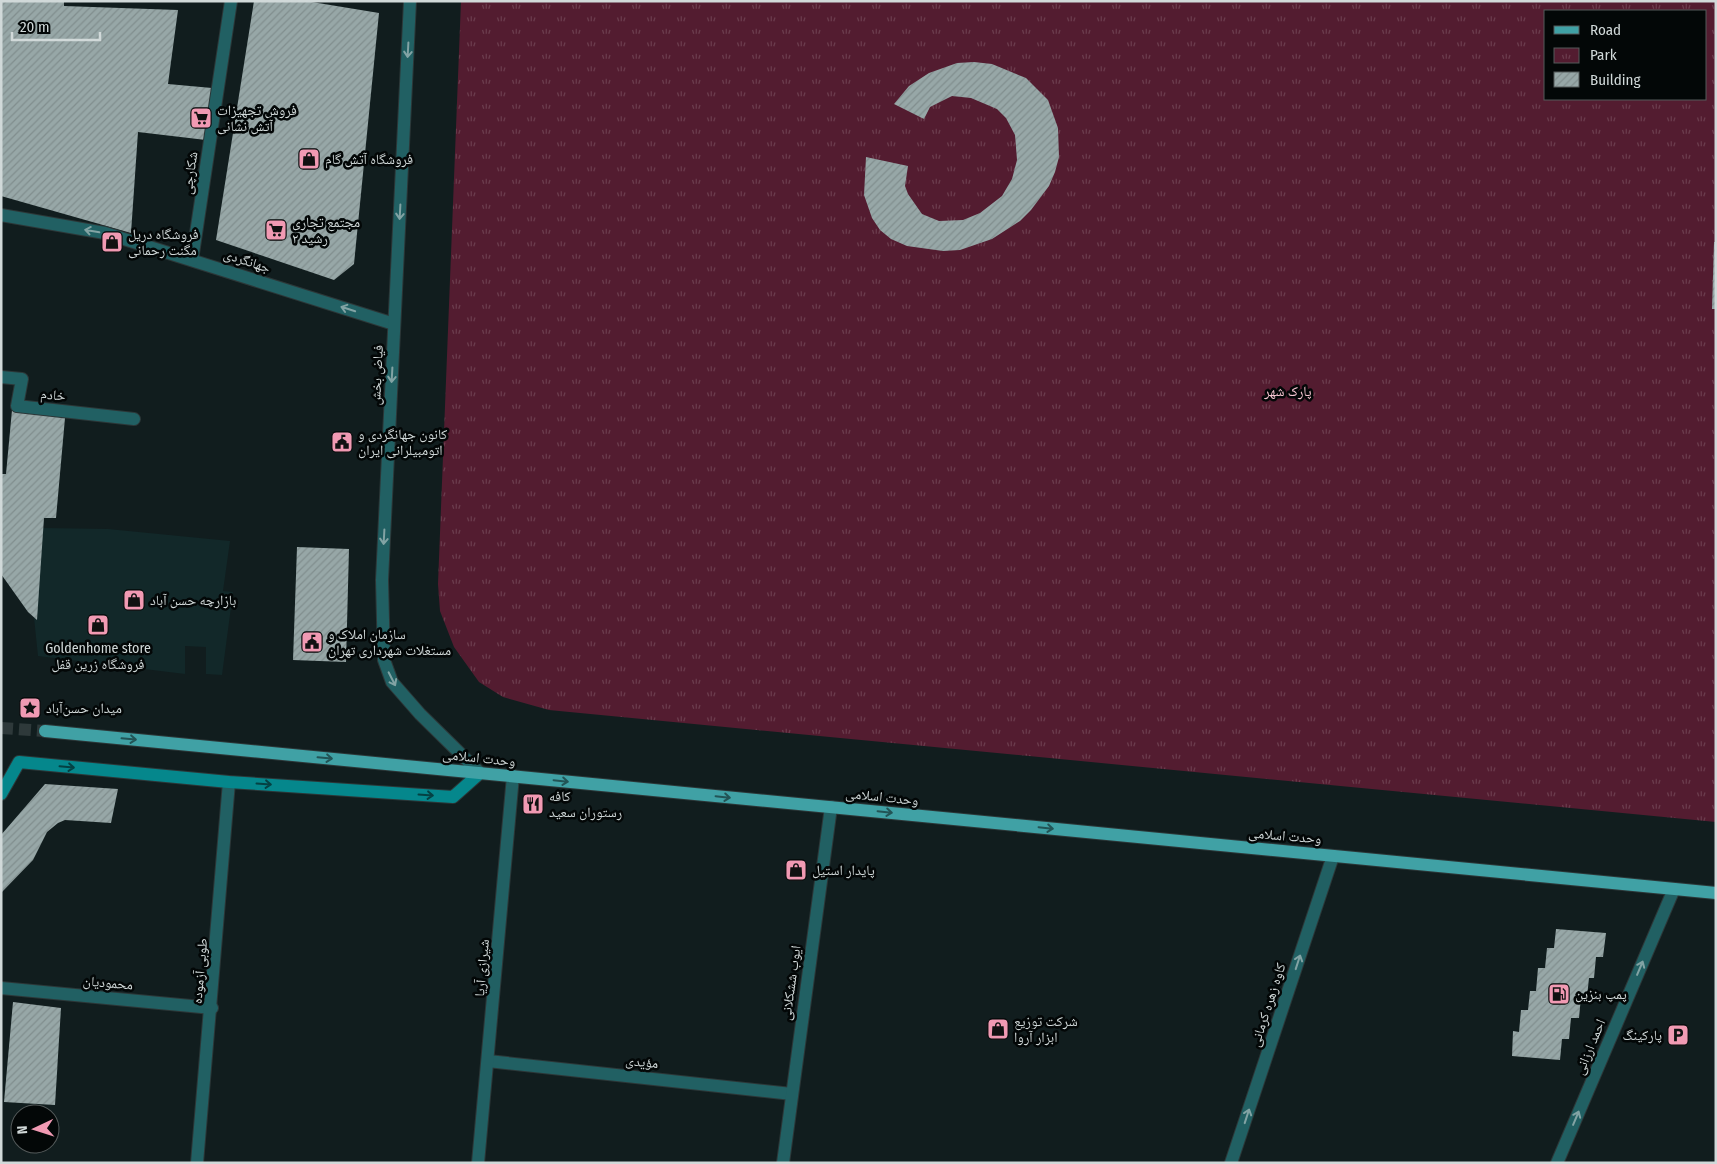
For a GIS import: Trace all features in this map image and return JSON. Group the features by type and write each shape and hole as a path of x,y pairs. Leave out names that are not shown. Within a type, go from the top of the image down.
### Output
{"main road":[{"name":"وحدت اسلامی","path":"45,731 1716,893"},
{"path":"1,794 18,762 229,782 453,797 480,773"}],"street":[{"name":"شکارچی","path":"192,260 231,1"},
{"name":"فیاض بخش","path":"410,1 382,580 384,660 392,682 420,714 480,773"},
{"name":"جهانگردی","path":"1,215 105,233 394,324"},
{"name":"خادم","path":"1,377 22,380 17,406 134,419"},
{"name":"شیرازی آریا","path":"478,1163 513,776"},
{"name":"طوبی آزموده","path":"197,1163 212,1008 229,782"},
{"name":"ایوب ششکلانی","path":"782,1163 830,807"},
{"name":"کاوه زهره کرمانی","path":"1231,1163 1333,856"},
{"name":"احمد ارزانی","path":"1557,1163 1674,889"},
{"name":"محمودیان","path":"1,988 212,1008"},
{"name":"مؤیدی","path":"488,1061 792,1094"}],"shaded area":[{"name":"بازارچه حسن آباد","path":"42,528 108,529 230,541 223,591 233,592 222,675 206,674 206,647 185,646 185,674 38,656 33,608"}],"green space":[{"name":"پارک شهر","path":"461,1 1716,1 1716,822 549,710 503,697 479,682 454,647 440,611 438,584"}],"building":[{"path":"1,1 64,1 64,6 178,10 168,84 212,88 206,140 138,132 131,233 1,196"},
{"path":"254,1 306,1 379,13 354,264 334,280 216,240"},
{"path":"957,63 992,64 1026,78 1048,100 1058,128 1059,157 1055,172 1049,186 1031,210 1020,221 992,239 960,250 943,251 907,246 891,239 880,230 872,218 864,195 866,157 908,166 905,186 908,194 922,214 939,221 963,220 980,213 1002,196 1012,179 1017,160 1015,135 1006,118 997,109 971,98 952,96 930,107 924,119 894,104 909,86 929,73"},
{"path":"1714,242 1716,242 1716,309 1712,309"},
{"path":"12,410 65,418 56,518 44,518 37,620 28,612 1,574 1,474 6,474"},
{"path":"297,547 349,549 346,662 293,660"},
{"path":"45,784 118,789 111,823 65,820 58,823 47,832 33,860 1,893 1,835"},
{"name":"پمپ بنزین","path":"1556,929 1606,933 1603,957 1596,957 1594,978 1589,978 1587,997 1581,997 1579,1018 1571,1018 1569,1039 1562,1039 1560,1060 1512,1056 1513,1031 1519,1032 1521,1010 1528,1010 1530,991 1536,991 1538,968 1545,968 1547,948 1554,948"},
{"path":"13,1002 61,1008 55,1104 4,1102"}],"tunnel":[{"path":"1,728 45,731"}],"place":[{"name":"فروش تجهیزات آتش نشانی","path":"201,118"},
{"name":"فروشگاه آتش گام","path":"309,159"},
{"name":"مجتمع تجاری رشید ۲","path":"276,230"},
{"name":"فروشگاه دریل مگنت رحمانی","path":"112,242"},
{"name":"کانون جهانگردی و اتومبیلرانی ایران","path":"342,442"},
{"name":"بازارچه حسن آباد","path":"134,600"},
{"name":"Goldenhome store فروشگاه زرین قفل","path":"98,625"},
{"name":"سازمان املاک و مستغلات شهرداری تهران","path":"312,642"},
{"name":"میدان حسن‌آباد","path":"30,708"},
{"name":"کافه رستوران سعید","path":"533,804"},
{"name":"پایدار استیل","path":"796,870"},
{"name":"پمپ بنزین","path":"1559,994"},
{"name":"شرکت توزیع ابزار آروا","path":"998,1029"},
{"name":"پارکینگ","path":"1678,1035"}]}
